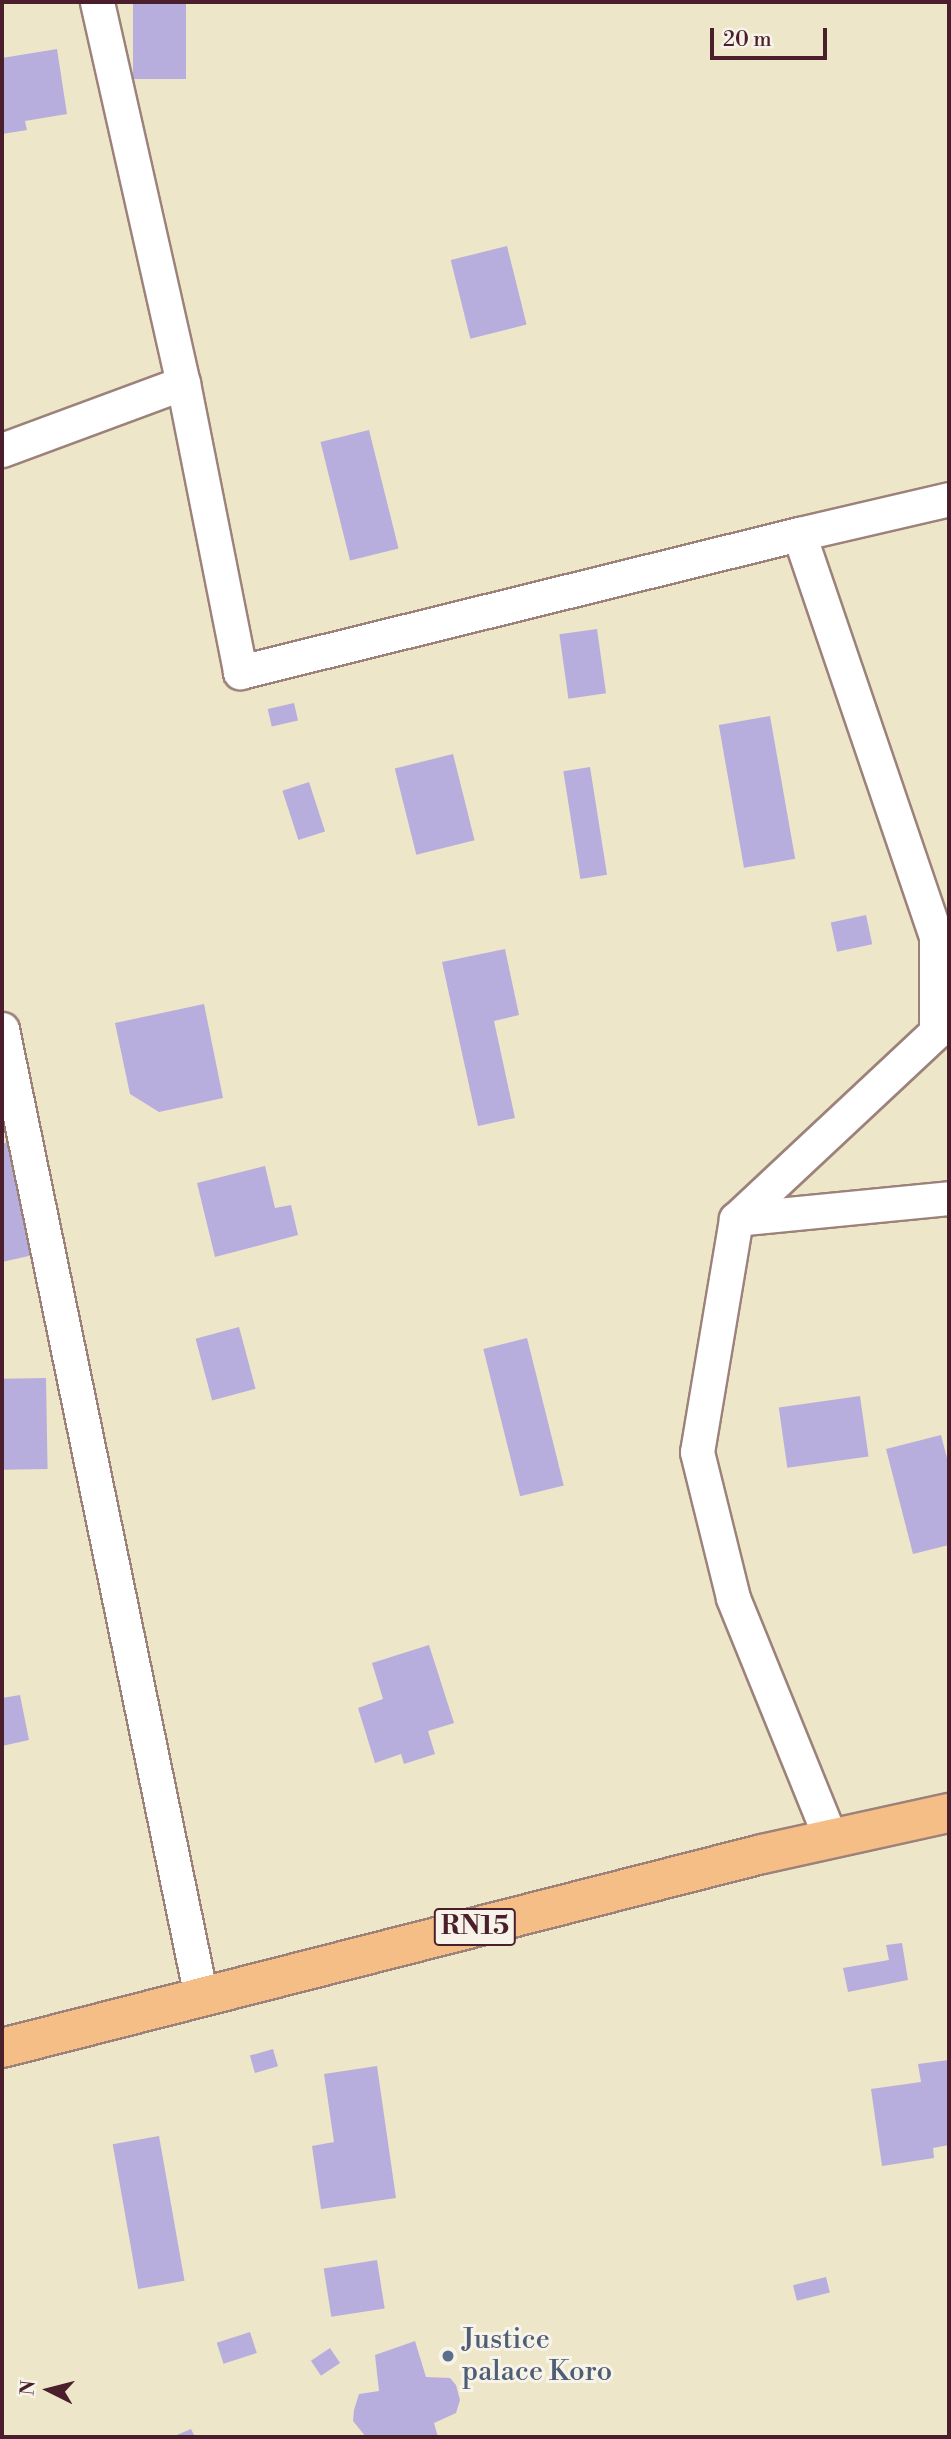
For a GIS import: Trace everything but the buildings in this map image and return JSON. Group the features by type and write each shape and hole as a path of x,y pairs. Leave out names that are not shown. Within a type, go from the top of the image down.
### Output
{"main road":[{"name":"RN15","path":"2,2048 831,1839 949,1813"}],"street":[{"path":"97,2 183,383 240,672 949,499"},
{"path":"2,450 183,383"},
{"path":"799,534 936,936 936,1031 736,1219 697,1452 733,1598 831,1839"},
{"path":"2,1029 201,1997"},
{"path":"736,1219 949,1198"}],"place":[{"name":"Justice palace Koro","path":"448,2356"}]}
